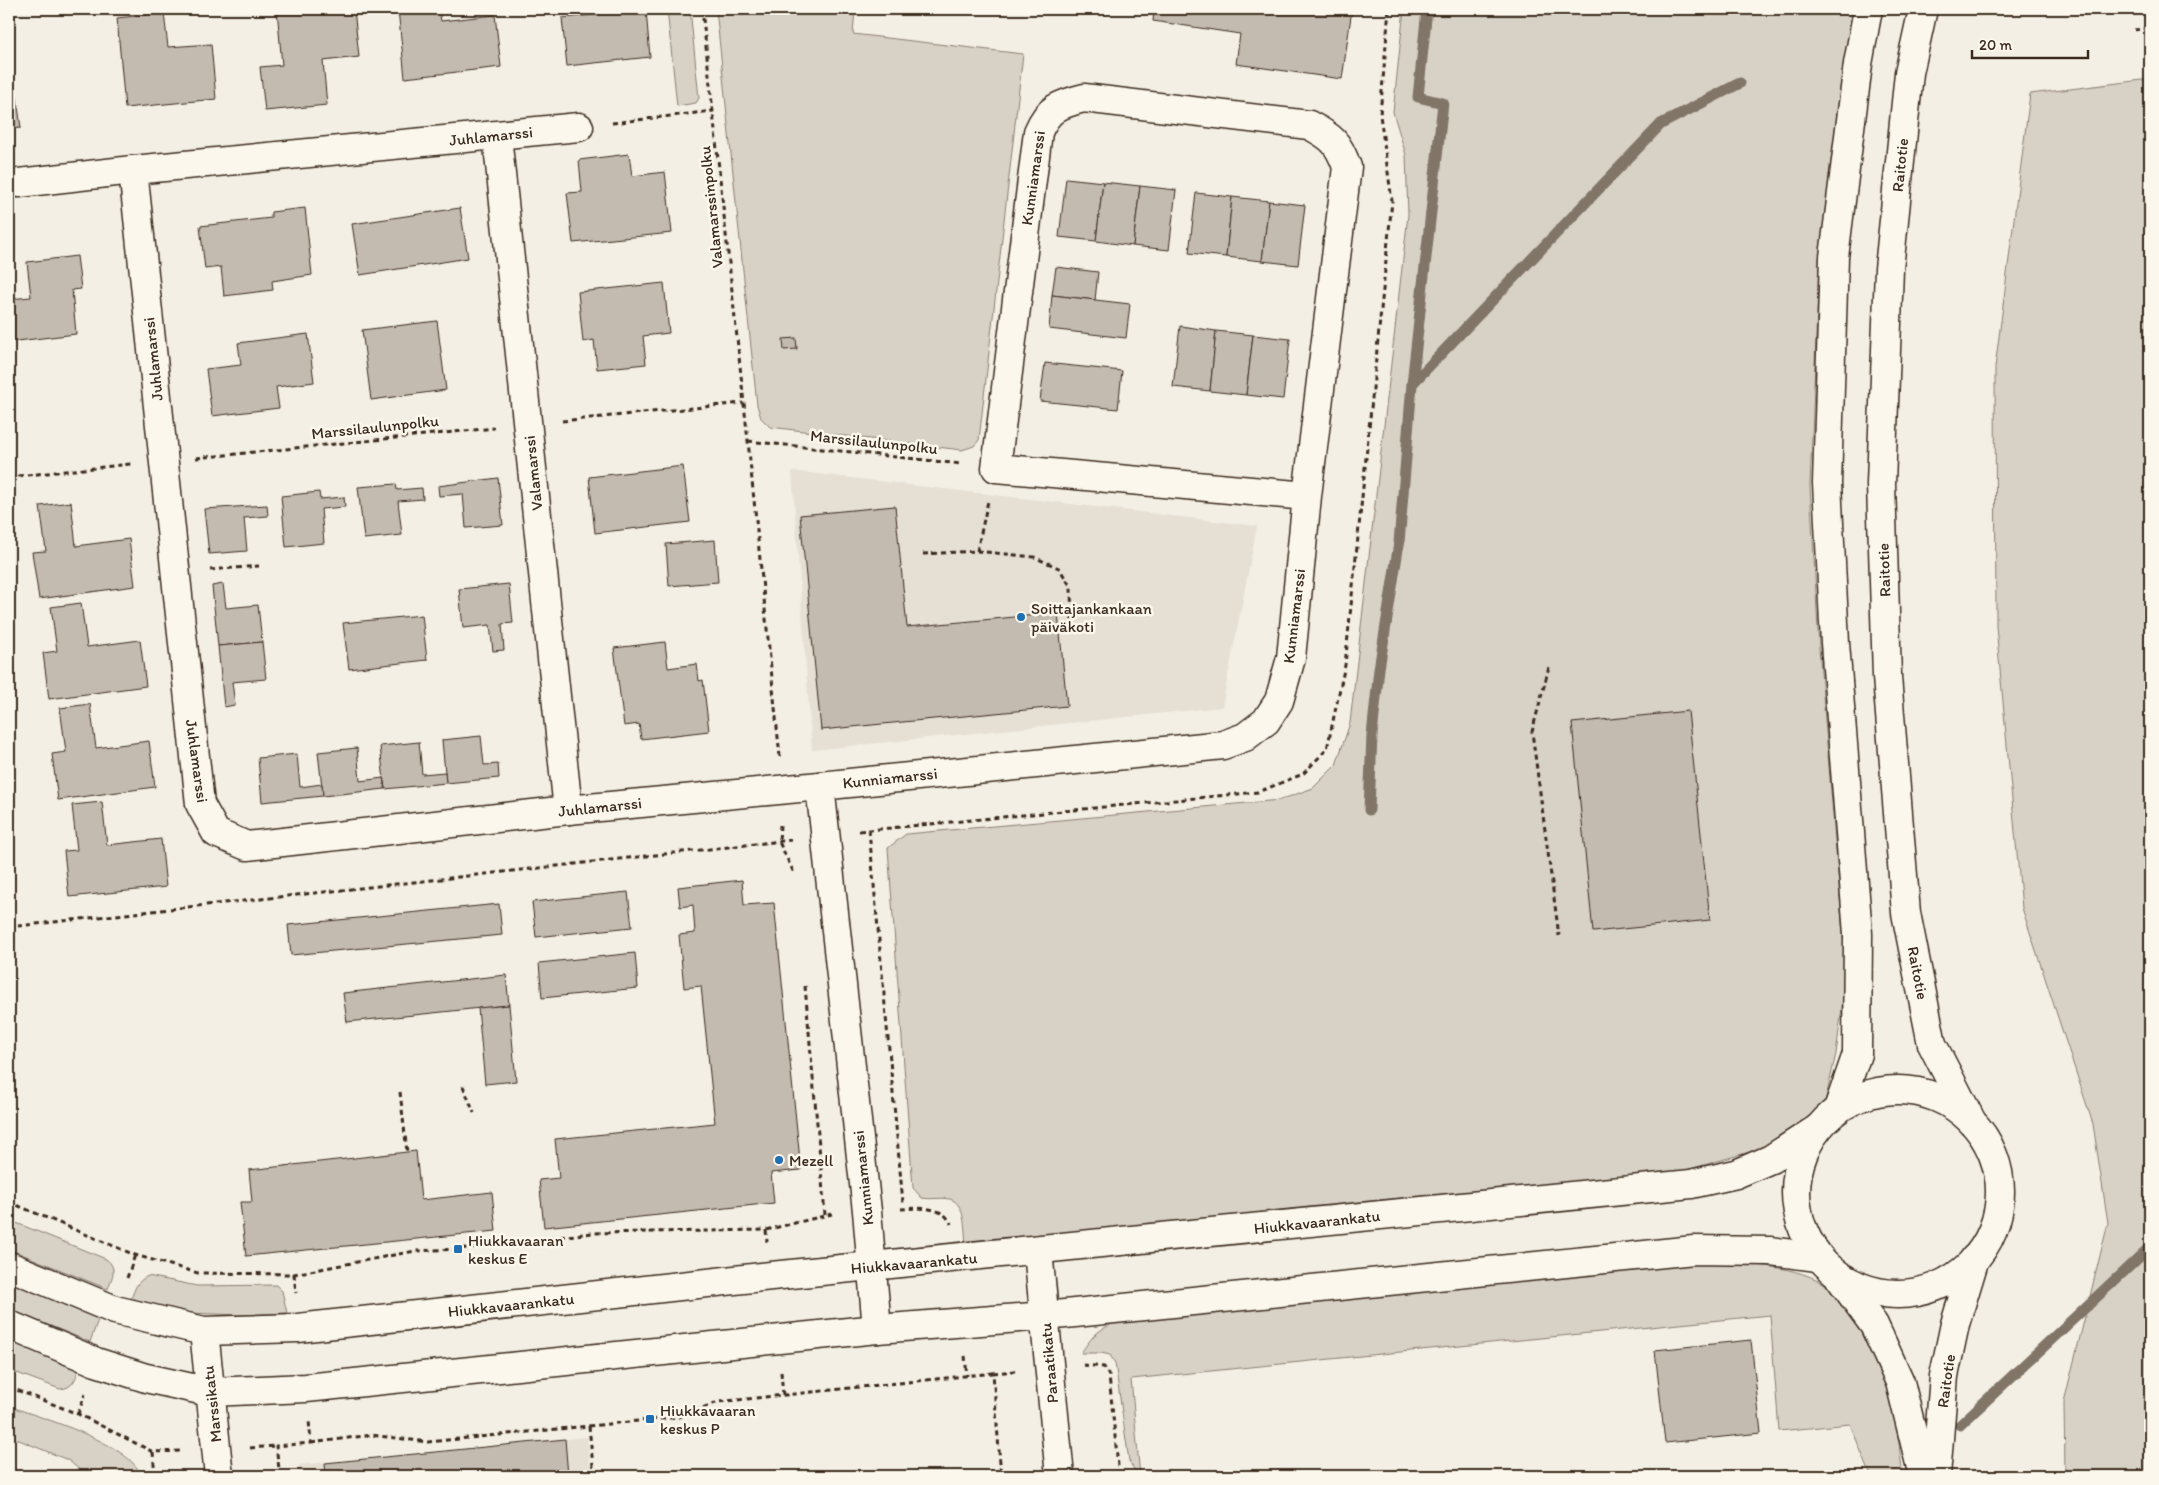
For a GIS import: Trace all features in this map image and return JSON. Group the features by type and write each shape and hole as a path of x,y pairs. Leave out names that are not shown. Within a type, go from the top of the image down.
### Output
{"street":[{"path":"1838,1109 1857,1054 1858,934 1835,643 1827,483 1834,258 1858,64 1868,9"},
{"name":"Raitotie","path":"1923,9 1909,74 1889,269 1881,484 1887,677 1906,913 1932,1044 1971,1120"},
{"name":"Kunniamarssi","path":"877,1329 867,1211 820,786 1223,745 1245,737 1266,721 1279,701 1291,658 1307,496 1347,167 1340,149 1329,135 1308,125 1084,98 1063,103 1044,117 1038,132 996,468"},
{"name":"Juhlamarssi","path":"19,183 579,127"},
{"name":"Valamarssi","path":"497,136 568,810"},
{"name":"Juhlamarssi","path":"134,170 200,804 216,833 247,846 568,810 820,786"},
{"path":"996,468 1307,496"},
{"path":"1839,1276 1861,1287 1885,1294 1910,1294 1935,1287 1957,1276 1976,1258 1990,1238 1998,1214 2000,1189 1993,1156 1986,1140 1971,1120 1948,1103 1921,1092 1912,1091 1892,1090 1864,1095 1838,1109 1817,1129 1803,1153 1796,1179 1796,1207 1804,1233 1818,1257 1839,1276 1874,1325 1900,1382 1923,1476"},
{"name":"Hiukkavaarankatu","path":"9,1266 115,1310 204,1331 298,1328 872,1266 1038,1251 1691,1184 1736,1174 1771,1159 1817,1129"},
{"path":"9,1325 96,1362 146,1378 210,1392 306,1388 877,1329 1045,1316 1694,1250 1770,1251 1818,1257"},
{"name":"Paraatikatu","path":"1038,1251 1060,1476"},
{"name":"Raitotie","path":"1936,1476 1944,1376 1955,1324 1976,1258"},
{"name":"Marssikatu","path":"204,1331 219,1476"}],"path":[{"name":"Valamarssinpolku","path":"702,9 743,403"},
{"path":"9,927 868,830 1258,792 1303,774 1327,748 1345,666 1392,201 1380,115 1390,9"},
{"path":"2134,30 2150,28"},
{"path":"579,127 713,111"},
{"name":"Marssilaulunpolku","path":"9,477 743,403"},
{"name":"Marssilaulunpolku","path":"748,441 996,468"},
{"path":"977,551 996,468"},
{"path":"923,554 977,551 1034,557 1059,568 1071,587 1072,628"},
{"path":"175,573 259,566"},
{"path":"1549,667 1532,732 1558,936"},
{"path":"868,830 904,1208"},
{"path":"463,1086 474,1113"},
{"path":"400,1092 407,1152"},
{"path":"9,1202 135,1255 198,1273 294,1274 414,1251 458,1249 592,1234 766,1230 825,1214 904,1208 940,1211 948,1218 952,1228 955,1259"},
{"path":"962,1323 967,1376"},
{"path":"311,1444 371,1435 428,1442 678,1417 718,1402 993,1373 1001,1476"},
{"path":"9,1387 78,1414 153,1452 155,1476"},
{"path":"589,1426 594,1476"}],"shaded area":[{"path":"667,9 690,9 699,98 696,103 677,106"},
{"path":"716,9 855,9 853,34 1023,54 979,440 974,446 962,450 770,427 761,418 757,405"},
{"path":"1404,9 1855,9 1843,66 1819,261 1810,486 1819,648 1844,946 1843,1000 1836,1054 1825,1102 1810,1121 1767,1147 1679,1172 966,1243 962,1211 959,1206 947,1198 922,1198 913,1188 888,848 906,834 1280,800 1313,788 1336,765 1350,723 1408,215 1406,155 1393,112"},
{"path":"2150,79 2150,1476 2065,1476 2064,1402 2108,1223 2093,1124 2022,908 1996,626 1995,368 2030,94"},
{"name":"Soittajankankaan päiväkoti","path":"792,471 1257,526 1222,707 812,750"},
{"path":"9,1220 106,1259 110,1262 113,1269 108,1289 9,1249"},
{"path":"1686,1264 1736,1264 1787,1269 1818,1280 1829,1288 1852,1315 1872,1350 1887,1383 1895,1417 1903,1476 1871,1476 1850,1424 1779,1431 1770,1315 1131,1379 1140,1476 1138,1476 1129,1461 1115,1363 1110,1355 1081,1353 1097,1333 1120,1321"},
{"path":"148,1276 197,1286 276,1285 282,1291 287,1313 240,1315 191,1313 131,1299 135,1288"},
{"path":"9,1280 99,1317 90,1342 9,1309"},
{"path":"9,1340 79,1369 73,1383 68,1387 60,1389 9,1370"},
{"path":"9,1406 83,1433 103,1443 121,1453 134,1464 141,1476 87,1476 68,1460 9,1436"},
{"path":"587,1437 591,1476 300,1476 299,1465"}],"building":[{"path":"277,9 354,9 359,57 323,61 327,105 265,111 260,67 282,65"},
{"path":"398,9 439,9 441,21 495,15 501,67 405,78"},
{"path":"1154,9 1352,9 1342,79 1236,64 1240,34 1153,21"},
{"path":"646,10 650,57 567,66 562,18"},
{"path":"164,13 168,47 211,44 216,99 125,108 117,18"},
{"path":"16,92 21,128 9,129 9,93"},
{"path":"629,154 632,176 665,172 672,233 573,243 567,193 582,192 579,160"},
{"path":"1066,178 1103,182 1096,241 1059,237"},
{"path":"1103,182 1140,186 1133,246 1096,241"},
{"path":"1140,186 1176,190 1169,250 1133,246"},
{"path":"1196,193 1232,197 1226,257 1189,253"},
{"path":"1232,197 1269,201 1262,261 1226,257"},
{"path":"1269,201 1305,205 1298,265 1262,261"},
{"path":"305,208 312,275 272,281 273,290 224,296 221,267 205,269 200,226 271,218 271,212"},
{"path":"460,208 468,258 360,275 352,224"},
{"path":"77,256 81,289 72,290 76,334 9,342 9,299 31,297 27,262"},
{"path":"1056,267 1098,272 1095,300 1052,295"},
{"path":"664,283 669,333 643,336 646,364 597,369 594,340 583,342 578,292"},
{"path":"1052,295 1130,304 1126,338 1049,329"},
{"path":"437,321 446,390 371,400 362,330"},
{"path":"1180,326 1216,331 1210,391 1173,387"},
{"path":"1216,331 1253,335 1246,395 1210,391"},
{"path":"308,334 314,382 276,387 279,408 212,416 206,369 241,365 238,343"},
{"path":"1253,335 1290,339 1283,399 1246,395"},
{"path":"796,338 797,349 784,350 783,339"},
{"path":"1045,363 1122,371 1118,409 1040,401"},
{"path":"683,466 690,522 595,533 589,477"},
{"path":"498,478 503,525 466,528 463,494 439,496 438,486"},
{"path":"396,484 397,490 422,488 423,499 398,501 402,535 364,539 358,487"},
{"path":"319,492 320,499 344,497 345,507 321,509 324,543 286,547 281,496"},
{"path":"71,502 76,546 129,539 135,586 39,599 32,552 46,551 40,506"},
{"path":"267,505 268,516 244,518 247,551 209,554 204,509"},
{"path":"895,506 907,627 1058,613 1067,706 821,730 800,515"},
{"path":"715,540 718,582 669,586 666,544"},
{"path":"223,584 226,608 258,605 262,642 218,646 212,586"},
{"path":"509,584 513,623 502,624 504,650 493,651 490,625 463,628 459,589"},
{"path":"81,603 87,647 140,640 146,686 49,699 43,653 57,651 51,607"},
{"path":"422,615 427,660 349,669 343,623"},
{"path":"262,642 266,679 232,682 235,705 224,707 218,646"},
{"path":"665,642 668,668 697,664 699,681 703,680 709,731 641,739 639,724 624,726 614,648"},
{"path":"90,704 96,748 149,741 155,787 58,800 52,754 66,752 60,708"},
{"path":"1688,711 1710,920 1593,932 1572,723"},
{"path":"481,736 484,765 498,764 499,778 446,783 442,740"},
{"path":"419,742 422,774 445,772 446,783 385,789 380,746"},
{"path":"357,748 360,781 383,778 385,789 323,796 318,752"},
{"path":"297,754 300,787 322,784 323,796 262,802 258,758"},
{"path":"102,802 107,845 161,839 166,887 69,897 64,851 77,850 72,805"},
{"path":"742,880 744,905 774,903 801,1170 771,1173 774,1203 544,1227 539,1180 559,1178 555,1139 715,1123 701,986 684,988 679,935 695,933 693,905 680,907 678,887"},
{"path":"628,892 632,927 536,937 532,902"},
{"path":"499,904 502,935 291,955 288,925"},
{"path":"635,953 638,988 542,998 539,963"},
{"path":"506,975 509,1005 347,1022 343,993"},
{"path":"509,1005 516,1081 485,1084 478,1008"},
{"path":"416,1151 421,1200 492,1192 496,1231 246,1256 240,1202 252,1202 249,1170"},
{"path":"1751,1340 1761,1433 1665,1443 1655,1350"},
{"path":"565,1439 568,1476 326,1476 325,1463"}],"waterway":[{"path":"1369,810 1372,735 1379,669 1399,543 1412,384 1443,103 1418,97 1427,9"},
{"path":"1412,384 1661,124 1740,83"},
{"path":"1960,1425 2150,1247"}],"place":[{"name":"Soittajankankaan päiväkoti","path":"1021,617"},
{"name":"Mezell","path":"779,1160"},
{"name":"Hiukkavaaran keskus E","path":"458,1249"},
{"name":"Hiukkavaaran keskus P","path":"650,1419"}]}
